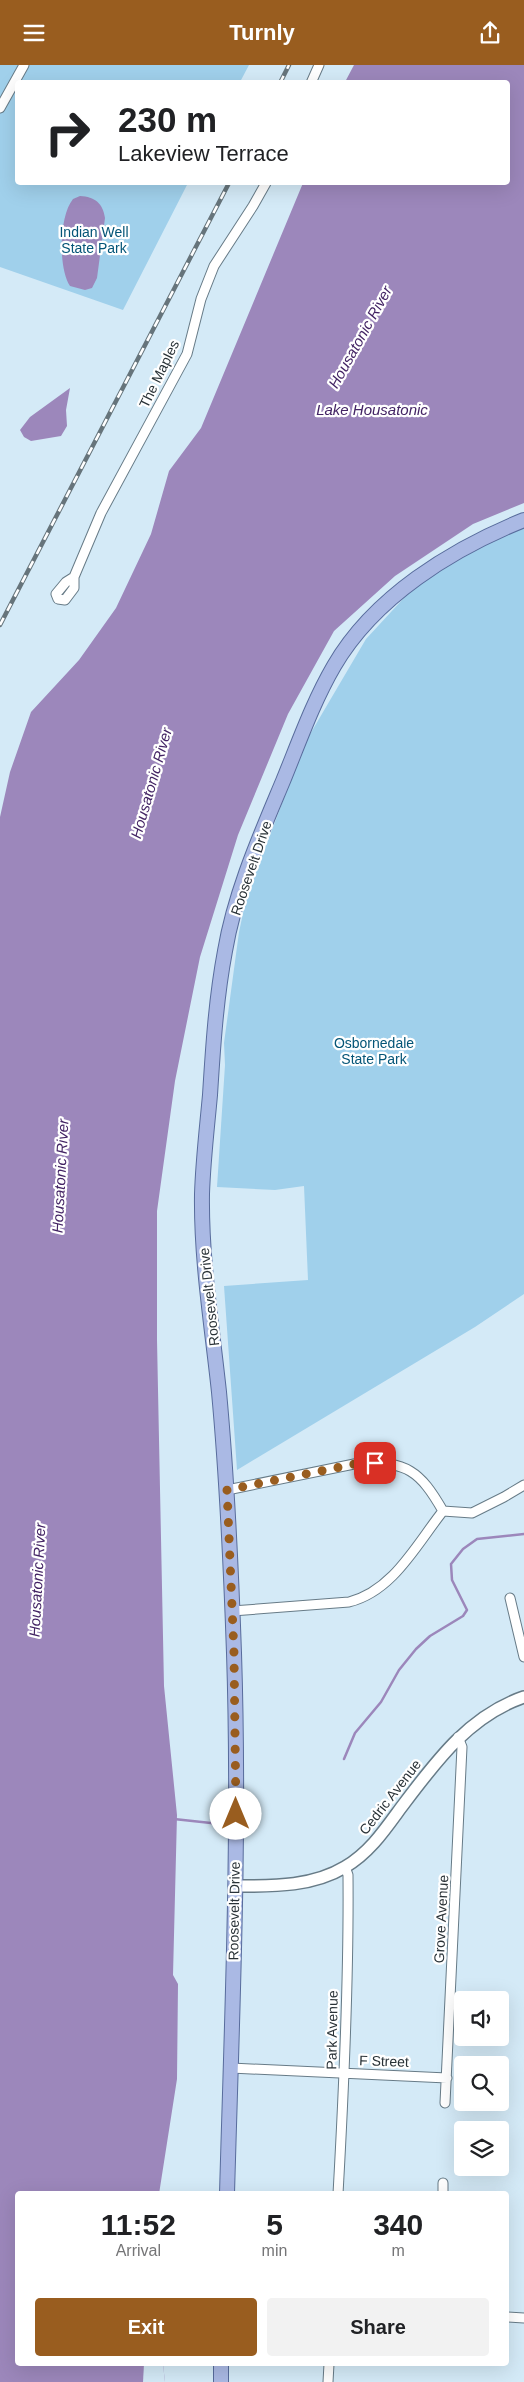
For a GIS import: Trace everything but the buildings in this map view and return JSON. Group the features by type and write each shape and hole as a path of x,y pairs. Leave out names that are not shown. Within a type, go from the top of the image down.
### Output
{"main road":[{"name":"Roosevelt Drive","path":"226,2191 235,1886 234,1653 227,1490 204,1255 202,1193 215,1030 225,950 240,891 316,702 336,662 363,626 399,592 450,556 500,529 524,520"},
{"path":"221,2366 221,2382"}],"street":[{"path":"16,80 24,65"},
{"path":"312,80 318,65"},
{"path":"0,108 15,81"},
{"name":"The Maples","path":"74,577 101,513 187,355 201,299 214,266 265,185"},
{"path":"227,1490 360,1463 375,1463 407,1469 415,1473 433,1494 442,1511"},
{"path":"442,1511 472,1513 524,1485"},
{"path":"232,1611 349,1602 371,1595 386,1584 442,1511"},
{"path":"510,1598 524,1657"},
{"name":"Cedric Avenue","path":"235,1886 276,1886 310,1881 345,1867 375,1842 458,1737 492,1711 524,1697"},
{"name":"Grove Avenue","path":"445,2103 462,1757 462,1747 458,1737"},
{"name":"Park Avenue","path":"338,2191 345,2073 348,1875 345,1867"},
{"name":"F Street","path":"231,2068 447,2078"},
{"path":"443,2183 443,2191"},
{"path":"509,2317 524,2318"},
{"path":"328,2382 329,2366"}],"green space":[{"name":"Indian Well State Park","path":"0,65 249,65 241,80 15,80 15,185 187,185 123,310 0,267"},
{"name":"Osbornedale State Park","path":"524,522 524,1294 475,1327 237,1470 224,1286 308,1280 304,1186 275,1190 217,1187 225,1065 224,1043 239,932 247,895 306,741 366,639 415,586 460,554"}],"water":[{"name":"Lake Housatonic","path":"354,65 524,65 524,503 473,524 395,576 334,631 288,714 238,835 200,957 175,1081 157,1211 157,1340 164,1686 177,1815 173,1975 178,1984 177,2079 159,2191 15,2191 15,2366 163,2366 165,2382 0,2382 0,817 10,772 31,712 79,660 116,608 151,534 169,471 201,428 302,185 510,185 510,80 346,80"},
{"path":"80,196 94,199 102,208 105,218 97,278 92,288 85,290 70,286 63,267 62,255 63,229 68,207 73,199"},
{"path":"70,388 66,410 67,426 61,436 31,441 24,437 20,430 30,417"}],"pier":[{"path":"144,2366 163,2366 165,2382 143,2382"}],"waterway":[{"path":"344,1759 355,1733 381,1702 399,1670 416,1649 430,1636 463,1616 467,1610 452,1580 451,1564 463,1549 477,1539 524,1534"},
{"path":"174,1819 220,1824"}],"railway":[{"path":"282,80 289,65"},
{"path":"0,625 228,185"}],"route":[{"path":"236,1814 234,1653 227,1490 360,1463 375,1463"}],"water label":[{"name":"Housatonic River","path":"360,337"},
{"name":"Housatonic River","path":"151,783"},
{"name":"Housatonic River","path":"60,1176"},
{"name":"Housatonic River","path":"37,1580"}]}
